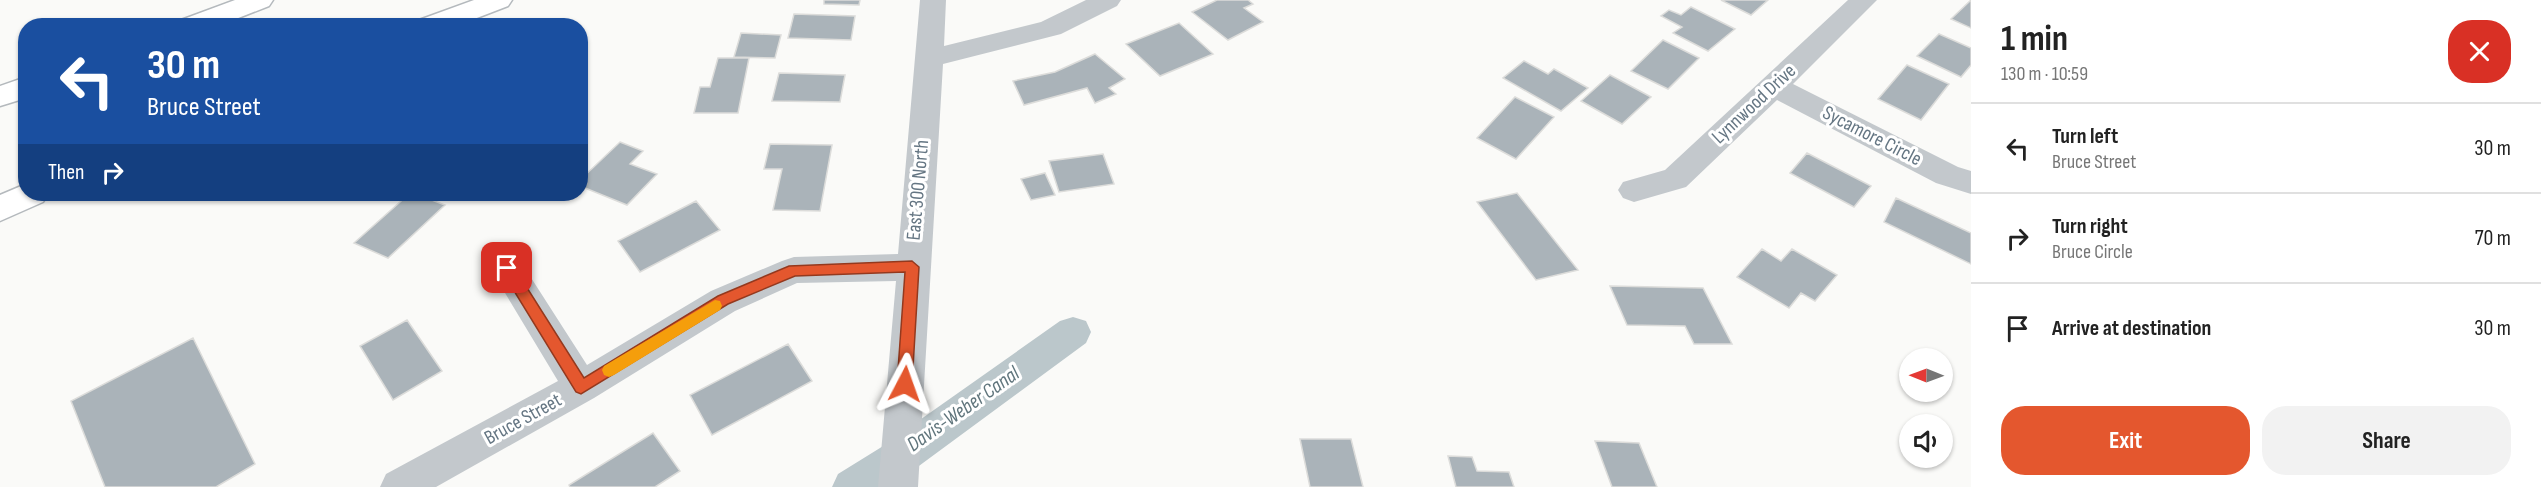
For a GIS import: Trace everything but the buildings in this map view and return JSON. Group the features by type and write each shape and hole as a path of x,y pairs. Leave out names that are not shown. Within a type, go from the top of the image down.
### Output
{"highway":[{"path":"212,18 260,0"},
{"path":"451,18 500,0"},
{"path":"0,96 18,90"},
{"path":"0,197 18,190"},
{"path":"0,209 18,201"}],"street":[{"name":"East 300 North","path":"898,487 912,267 933,0"},
{"path":"929,58 1051,28 1108,0"},
{"name":"Lynnwood Drive","path":"1634,190 1676,179 1864,0"},
{"name":"Sycamore Circle","path":"1773,86 1947,175 1971,183"},
{"name":"Bruce Street","path":"400,487 581,387 723,300 794,270 912,267"},
{"path":"507,268 581,387"}],"waterway":[{"name":"Davis-Weber Canal","path":"853,487 894,461 1073,332"}],"slow traffic":[{"path":"609,370 715,306"}],"route":[{"path":"507,268 581,387 723,300 794,270 912,267 905,384"}]}
